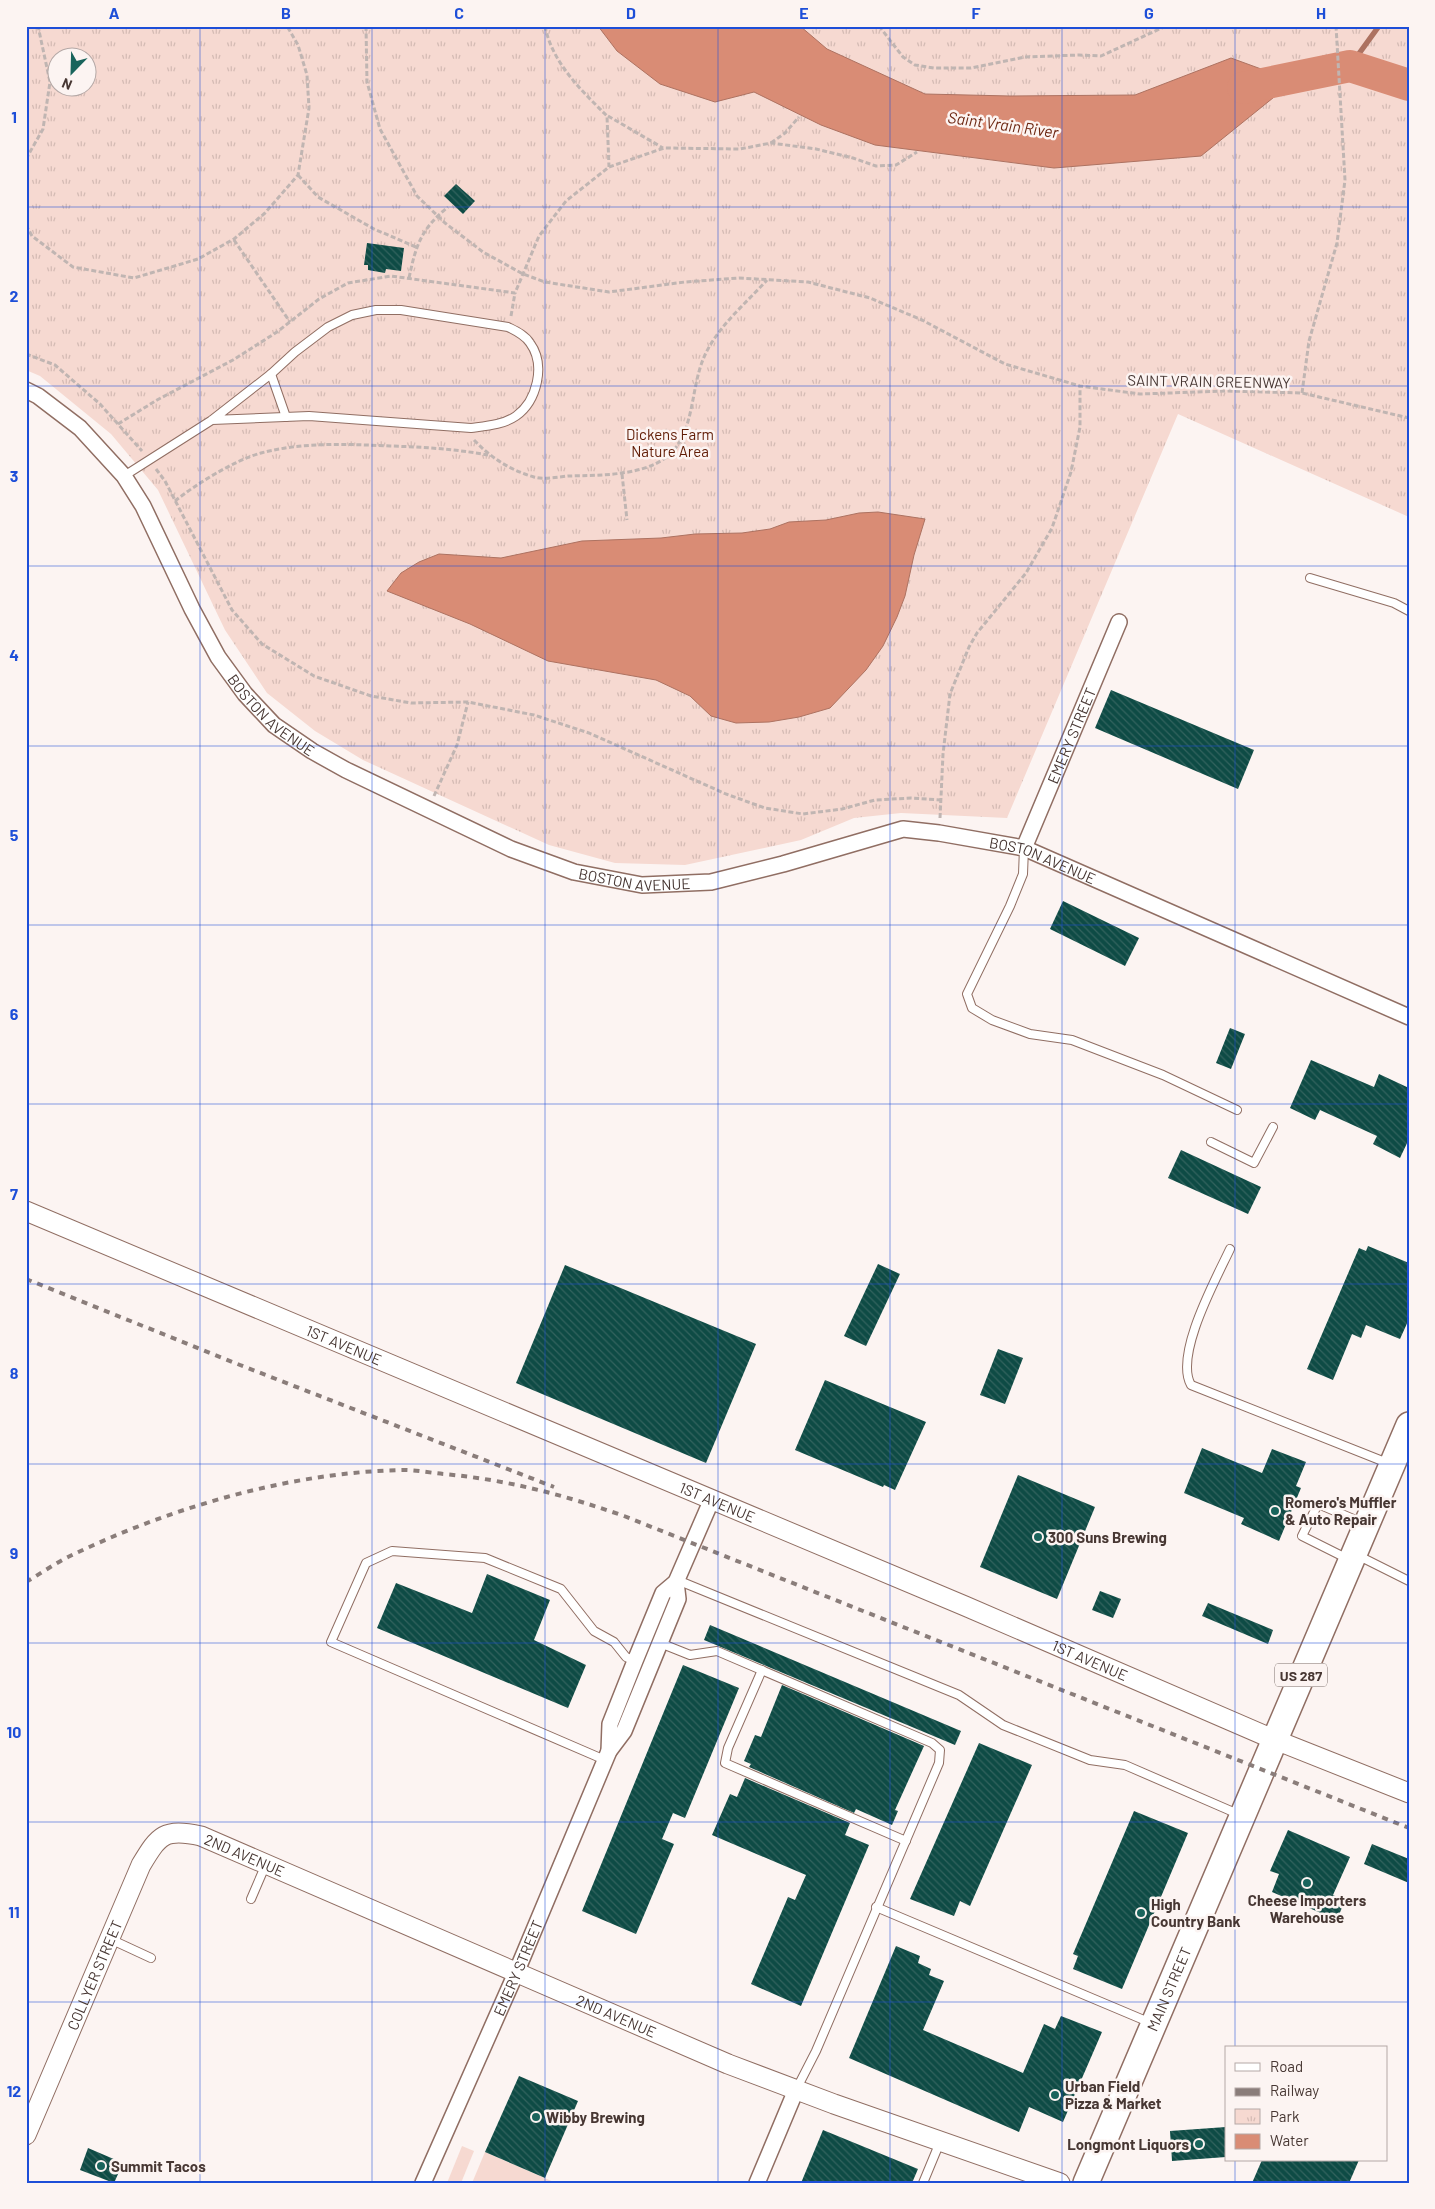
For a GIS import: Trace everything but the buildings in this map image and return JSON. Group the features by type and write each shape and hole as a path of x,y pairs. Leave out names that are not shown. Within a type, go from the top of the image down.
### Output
{"highway":[{"name":"US 287","path":"1274,1739 1409,1425"},
{"name":"MAIN STREET","path":"1086,2183 1274,1739"}],"street":[{"name":"BOSTON AVENUE","path":"26,390 38,396 80,428 124,476 144,506 192,610 218,657 245,694 274,725 312,751 346,770 429,808 511,849 574,872 642,885 711,882 783,864 904,829 940,833 1024,848 1409,1017"},
{"name":"EMERY STREET","path":"1024,848 1119,622"},
{"name":"1ST AVENUE","path":"26,1211 980,1612 1274,1739 1409,1793"},
{"name":"EMERY STREET","path":"607,1755 610,1724 635,1661 663,1593 677,1581 712,1499"},
{"name":"EMERY STREET","path":"424,2183 516,1973 607,1755 624,1731 678,1599 677,1581"},
{"name":"2ND AVENUE","path":"180,1831 201,1836 728,2064 796,2090 1060,2183"},
{"name":"COLLYER STREET","path":"26,2135 141,1865 155,1843 165,1835 180,1831"},
{"path":"757,2183 796,2090"}],"lane":[{"path":"124,476 212,420 328,327 352,316 376,310 400,310 508,327 520,333 530,343 538,364 534,395 526,408 514,417 497,424 463,427 309,416 212,420"},
{"path":"271,374 286,417"},
{"path":"1310,578 1394,604 1409,611"},
{"path":"1024,848 1023,874 1010,906 967,994 972,1008 992,1020 1030,1034 1072,1040 1154,1071 1237,1110"},
{"path":"1211,1142 1254,1164 1273,1127"},
{"path":"1230,1250 1198,1316 1187,1366 1186,1377 1191,1385 1392,1465"},
{"path":"1366,1525 1318,1504 1302,1536 1409,1581"},
{"path":"607,1755 331,1642 366,1563 392,1551 485,1558 560,1589 594,1631 614,1642 626,1657 635,1661"},
{"path":"677,1581 959,1695 1003,1725 1090,1760 1125,1765 1242,1816"},
{"path":"660,1643 690,1655 717,1651 932,1743 940,1750 939,1763 906,1841 876,1907 816,2051 796,2090"},
{"path":"762,1670 728,1748 725,1763 906,1841"},
{"path":"251,1899 266,1864"},
{"path":"876,1907 1154,2024"},
{"path":"109,1939 151,1958"},
{"path":"922,2183 941,2141"}],"path":[{"path":"26,160 42,129 50,82 38,26"},
{"path":"26,224 32,236 73,267 134,278 198,259 234,239 265,212 298,175 310,108 308,75 298,45 287,26"},
{"name":"SAINT VRAIN GREENWAY","path":"366,26 367,82 380,128 417,196 437,216 483,252 523,274 545,282 609,292 685,282 739,278 808,282 870,298 922,320 1006,364 1080,386 1140,394 1227,391 1302,394 1409,418"},
{"path":"545,26 559,60 576,86 607,116 664,148"},
{"path":"879,26 903,58 915,65 934,68 971,68 1025,57 1101,56 1166,26"},
{"name":"SAINT VRAIN GREENWAY","path":"1302,394 1309,342 1337,243 1345,180 1336,26"},
{"path":"607,116 609,167"},
{"path":"523,274 539,236 566,201 609,167 664,148 740,149 771,142 785,133 800,117"},
{"path":"771,142 816,149 876,166 896,164 917,152"},
{"path":"298,175 318,197 374,229 416,247"},
{"path":"410,278 416,247 437,216 448,207"},
{"path":"234,239 290,322"},
{"path":"463,427 488,455 508,467 536,478 622,474 648,467 668,456 677,446 687,424 699,375 708,350 728,322 767,280"},
{"path":"508,327 516,293"},
{"path":"26,354 55,365 100,404 165,481 232,610 262,644 314,676 371,696 411,703 468,702 534,715 589,733 726,794 765,808 803,814 842,809 875,800 912,798 941,800"},
{"path":"940,833 950,694 977,632 1026,573 1052,528 1071,472 1078,436 1080,386"},
{"path":"175,501 191,488 259,454 293,447 350,444 378,445 453,449 488,455"},
{"path":"622,474 626,520"},
{"path":"429,808 457,745 468,702"}],"green space":[{"name":"Dickens Farm Nature Area","path":"26,26 1409,26 1409,517 1178,414 1007,818 901,813 854,818 801,840 685,865 615,863 549,845 363,760 315,731 267,693 225,630 158,490 111,434 40,376 26,370"},
{"path":"462,2146 474,2151 461,2183 447,2183"},
{"path":"485,2152 556,2183 472,2183"}],"water":[{"path":"598,26 800,26 827,49 925,94 1010,96 1135,95 1231,58 1294,81 1201,156 1054,168 875,145 821,125 754,92 715,102 660,84 617,51"},
{"path":"878,512 925,519 914,555 905,596 883,646 866,670 830,708 799,717 769,722 736,723 711,716 690,696 656,680 548,661 470,624 387,591 401,573 419,562 439,554 501,558 582,541 742,533 770,529 789,522 826,520 859,513"}],"waterway":[{"path":"1350,66 1379,26"},
{"name":"Saint Vrain River","path":"1243,88 1350,66 1409,85"}],"railway":[{"path":"26,1279 240,1365 554,1487"},
{"path":"26,1582 68,1557 147,1523 189,1508 274,1485 360,1472 403,1470 514,1484 580,1501 624,1516 1409,1828"}],"place":[{"name":"Romero's Muffler & Auto Repair","path":"1275,1511"},
{"name":"300 Suns Brewing","path":"1038,1537"},
{"name":"Cheese Importers Warehouse","path":"1307,1883"},
{"name":"High Country Bank","path":"1141,1913"},
{"name":"Urban Field Pizza & Market","path":"1055,2095"},
{"name":"Wibby Brewing","path":"536,2117"},
{"name":"Longmont Liquors","path":"1199,2144"},
{"name":"Summit Tacos","path":"101,2166"}]}
